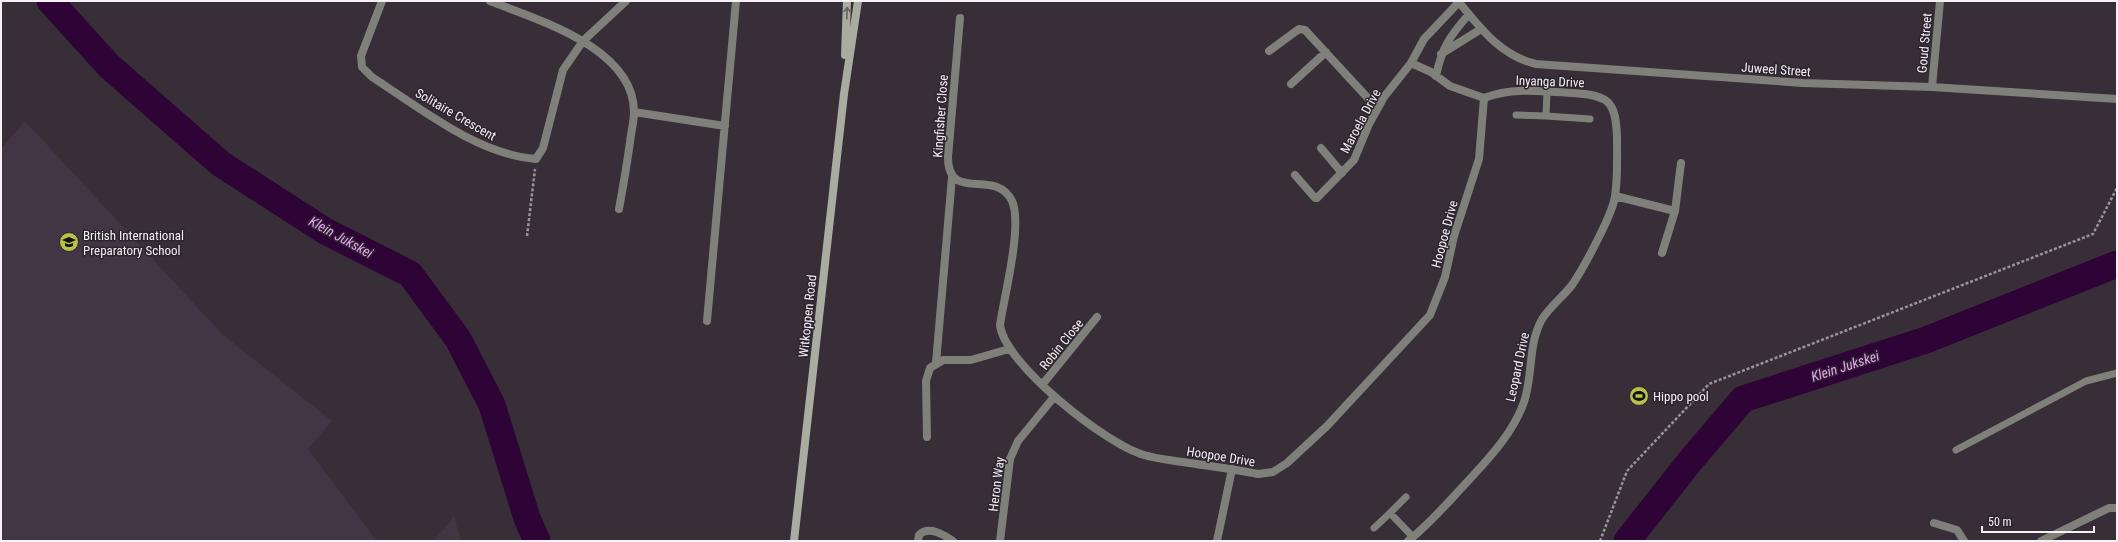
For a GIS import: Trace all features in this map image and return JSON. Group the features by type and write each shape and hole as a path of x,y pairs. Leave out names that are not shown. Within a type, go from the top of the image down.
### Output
{"main road":[{"name":"Witkoppen Road","path":"844,94 847,1"},
{"name":"Witkoppen Road","path":"794,541 844,94 858,1"}],"street":[{"name":"Solitaire Crescent","path":"382,1 361,56 362,67 372,77 448,126 477,141 511,155 536,159"},
{"path":"490,1 499,3 583,41 617,67 628,87 634,112 619,209"},
{"path":"536,159 543,148 563,70 583,41 626,1"},
{"path":"707,321 736,1"},
{"name":"Goud Street","path":"1932,87 1940,1"},
{"name":"Juweel Street","path":"1458,2 1481,29 1506,52 1536,64 1803,83 1932,87 2117,99"},
{"name":"Maroela Drive","path":"1295,175 1315,198 1317,198 1342,173 1358,154 1369,124 1384,97 1411,63 1424,39 1458,2"},
{"path":"1436,76 1440,54 1457,27 1469,14"},
{"name":"Kingfisher Close","path":"936,363 952,177 949,172 948,157 960,18"},
{"path":"1269,51 1299,29 1302,29 1326,52 1377,108"},
{"path":"1440,54 1481,29"},
{"path":"1291,84 1326,52"},
{"path":"1411,63 1424,68 1450,86 1484,98"},
{"name":"Inyanga Drive","path":"1484,98 1500,92 1515,90 1594,95 1602,98 1613,107"},
{"name":"Hoopoe Drive","path":"952,177 963,182 998,188 1009,196 1015,213 1015,241 1000,325 1002,338 1009,349 1054,397 1082,418 1134,452 1145,456 1258,474 1269,474 1287,463 1328,426 1430,315 1445,277 1454,236 1479,159 1484,98"},
{"name":"Leopard Drive","path":"1411,539 1439,514 1494,455 1524,403 1536,335 1540,322 1572,285 1583,268 1615,196 1616,122 1613,107"},
{"path":"634,112 725,126"},
{"path":"1321,148 1342,173"},
{"path":"1662,253 1675,211 1681,164"},
{"path":"1615,196 1675,211"},
{"name":"Robin Close","path":"1042,385 1098,318"},
{"path":"927,437 926,381 930,368 943,360 971,360 1009,349"},
{"name":"Heron Way","path":"1000,541 1010,459 1014,447 1054,397"},
{"path":"1217,541 1232,469"},
{"path":"2041,541 2109,508 2117,508"},
{"path":"1934,523 1957,530 1964,541"},
{"path":"918,541 923,532 928,530 932,530 953,541"}],"lane":[{"path":"1546,116 1547,92"},
{"path":"1516,115 1590,119"},
{"path":"1956,450 2086,381 2117,373"},
{"path":"1374,528 1406,497"},
{"path":"1390,513 1411,539"}],"path":[{"path":"527,236 536,159"},
{"path":"1600,541 1627,471 1709,384 2093,234 2117,188"}],"shaded area":[{"name":"British International Preparatory School","path":"25,121 222,334 332,421 308,449 377,541 1,541 1,149"},
{"path":"454,517 461,541 433,541"}],"waterway":[{"name":"Klein Jukskei","path":"50,1 109,66 221,164 325,231 410,274 458,339 492,405 527,518 537,541"},
{"name":"Klein Jukskei","path":"1627,541 1691,460 1743,399 1926,340 2117,264"}],"place":[{"name":"British International Preparatory School","path":"69,242"},
{"name":"Hippo pool","path":"1639,396"}]}
